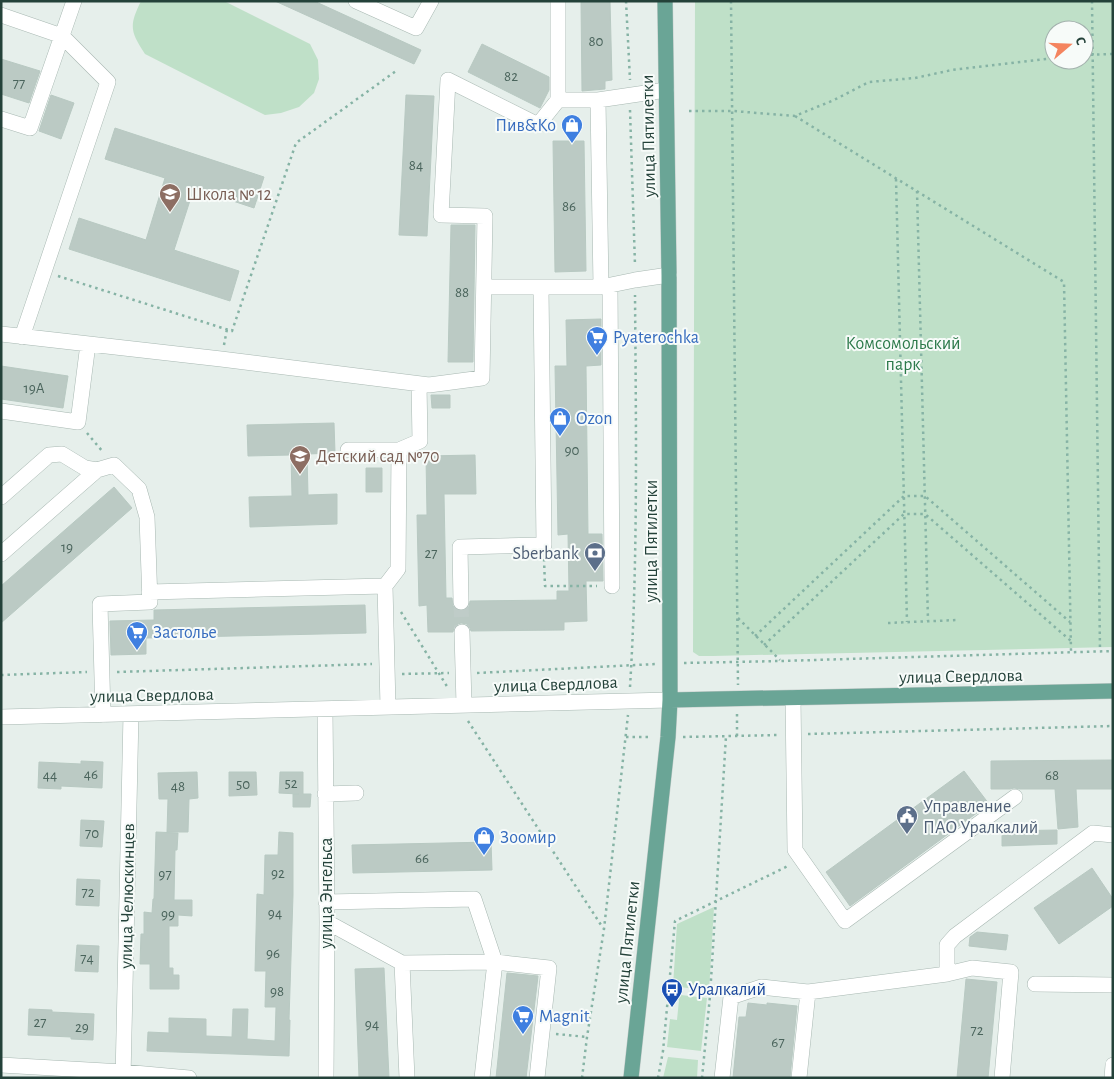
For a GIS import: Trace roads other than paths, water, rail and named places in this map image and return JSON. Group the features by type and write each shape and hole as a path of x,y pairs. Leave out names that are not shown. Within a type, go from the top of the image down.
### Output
{"main road":[{"name":"улица Пятилетки","path":"631,1078 668,737 670,700 669,275 665,1"},
{"name":"улица Свердлова","path":"670,700 1113,691"}],"street":[{"path":"1,119 30,128 74,1"},
{"path":"356,1 416,28 431,1"},
{"path":"1,334 429,385 482,378 485,216 441,215 448,80 538,125 558,100 558,1"},
{"path":"1,15 62,36 108,82 22,336"},
{"path":"558,100 598,100 666,90"},
{"path":"598,100 605,286 612,586"},
{"path":"484,287 605,286 669,275"},
{"path":"461,602 460,548 544,545 541,288"},
{"path":"1,411 78,422 88,344"},
{"path":"348,450 398,450 420,441 419,384"},
{"path":"388,707 385,586 398,570 398,450"},
{"path":"1,497 49,454 62,454 85,468 96,470"},
{"path":"1,554 96,470 114,464 138,489 147,517 150,602 100,604 103,715"},
{"path":"149,592 385,586"},
{"path":"461,706 463,673 462,632"},
{"path":"792,698 795,850 845,921 1015,797"},
{"name":"улица Свердлова","path":"1,717 670,700"},
{"name":"улица Энгельса","path":"324,709 327,922 326,1078"},
{"name":"улица Челюскинцев","path":"123,1075 131,714"},
{"path":"325,794 356,794"},
{"path":"947,974 947,945 955,936 1093,833 1113,835"},
{"path":"326,902 474,899 495,962 482,1078"},
{"path":"327,922 402,963 495,962 549,968 537,1078"},
{"path":"402,963 407,1078"},
{"path":"722,1078 731,997 761,987 808,992 947,974 972,968 1011,972 1002,1078"},
{"path":"1034,984 1113,985"},
{"path":"799,1078 808,992"},
{"path":"1,1065 123,1075 189,1078"},
{"path":"1112,1078 1113,1065"}],"tunnel":[{"path":"461,602 462,632"}],"place":[{"name":"Пив&Ко","path":"572,144"},
{"name":"Школа № 12","path":"170,213"},
{"name":"Pyaterochka","path":"597,356"},
{"name":"Ozon","path":"560,437"},
{"name":"Детский сад №70","path":"300,475"},
{"name":"Sberbank","path":"595,572"},
{"name":"Застолье","path":"137,651"},
{"name":"Управление ПАО Уралкалий","path":"907,835"},
{"name":"Зоомир","path":"484,856"},
{"name":"Уралкалий","path":"672,1008"},
{"name":"Magnit","path":"523,1035"}],"park label":[{"name":"Комсомольский парк","path":"903,353"}]}
